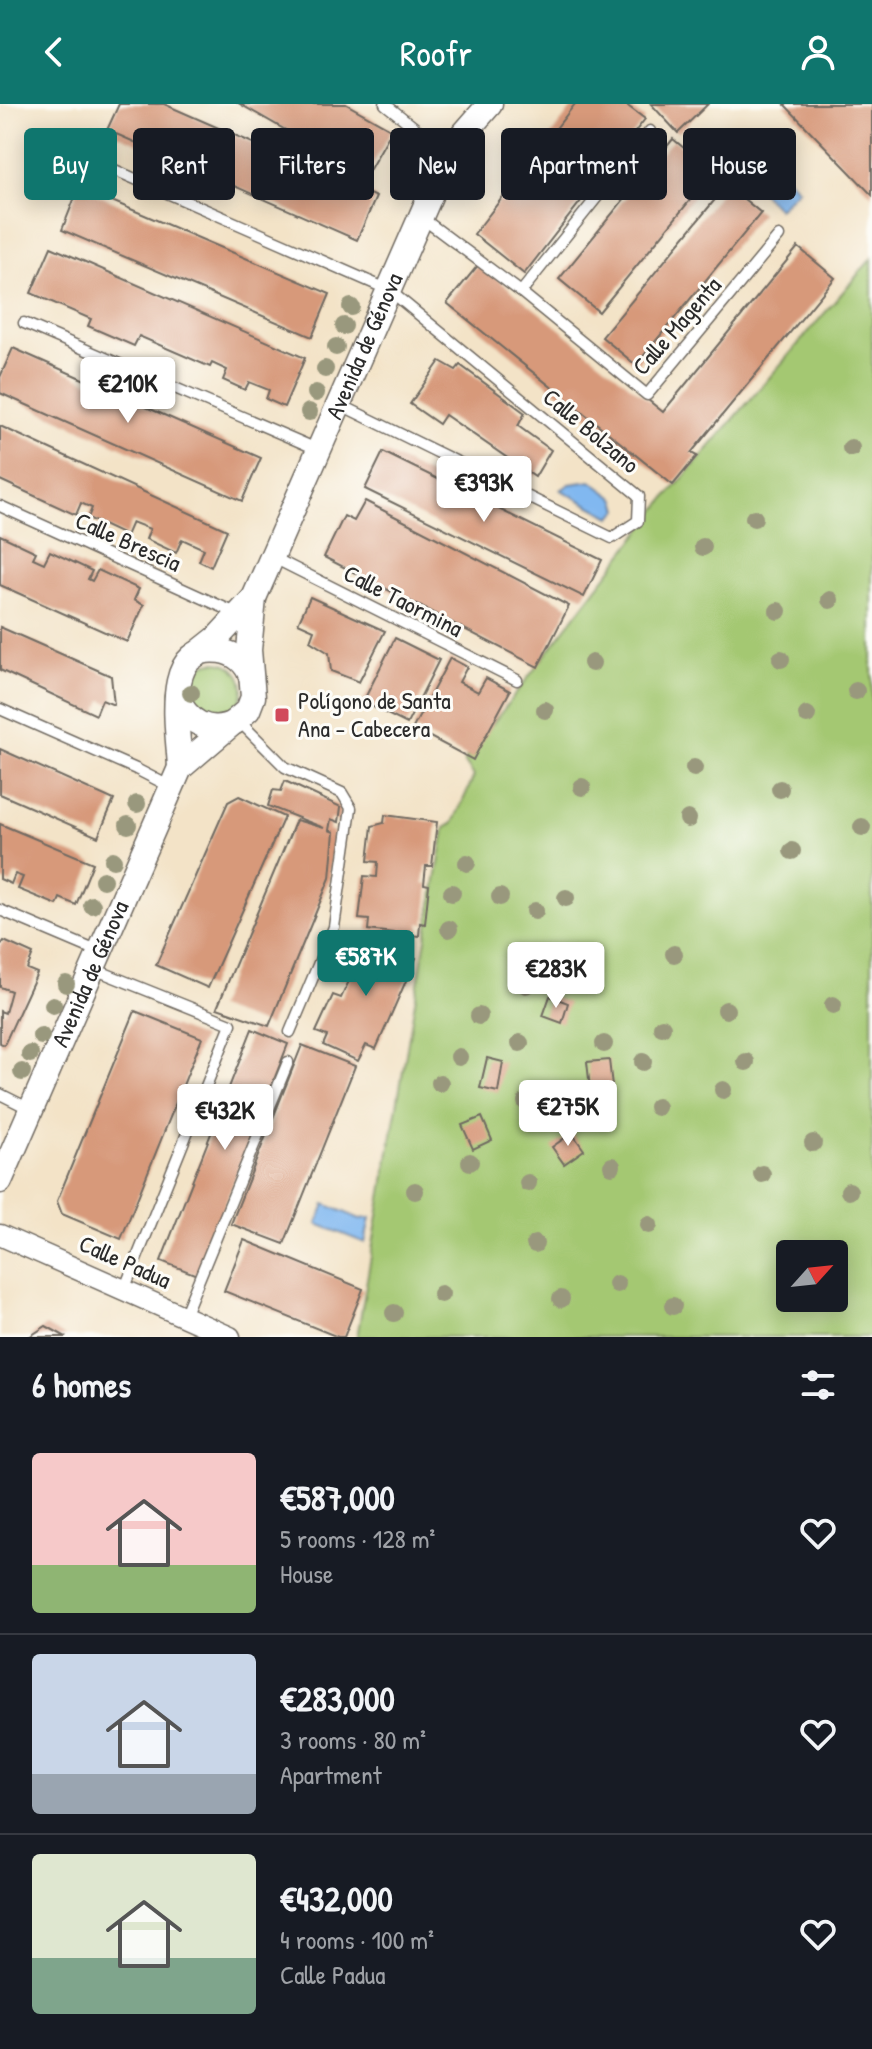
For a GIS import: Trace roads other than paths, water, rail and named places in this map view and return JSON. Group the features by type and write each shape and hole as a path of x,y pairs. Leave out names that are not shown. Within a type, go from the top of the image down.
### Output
{"street":[{"name":"Avenida de Génova","path":"471,128 490,104"},
{"name":"Avenida de Génova","path":"0,1181 175,778 177,682 182,668 217,638 247,606 272,557 428,200"},
{"name":"Avenida de Génova","path":"175,778 248,710 253,697 253,684 247,606"},
{"path":"193,657 205,651 231,653 242,661 253,684"},
{"path":"177,697 187,716 207,727 228,726 238,720"},
{"name":"Calle Padua","path":"0,1235 230,1337"}],"lane":[{"path":"385,104 415,128"},
{"path":"117,171 389,290"},
{"path":"521,292 595,200"},
{"name":"Calle Magenta","path":"420,217 521,292 647,395 779,236"},
{"name":"Calle Bolzano","path":"339,404 612,538 638,521 639,496 389,290"},
{"path":"24,323 319,450"},
{"name":"Calle Brescia","path":"0,506 247,606"},
{"name":"Calle Taormina","path":"272,557 517,680"},
{"path":"0,709 136,769 175,778"},
{"path":"238,720 285,767 342,793 351,808 334,927 290,1032"},
{"path":"0,910 231,1024 124,1290"},
{"path":"184,1316 288,1062"},
{"path":"0,1094 31,1109"}],"water":[{"path":"769,200 787,200 778,209"},
{"path":"591,481 616,499 619,510 611,517 561,490 570,484"},
{"path":"325,1204 360,1219 370,1218 365,1243 317,1224"}],"place":[{"name":"Polígono de Santa Ana - Cabecera","path":"282,715"}]}
